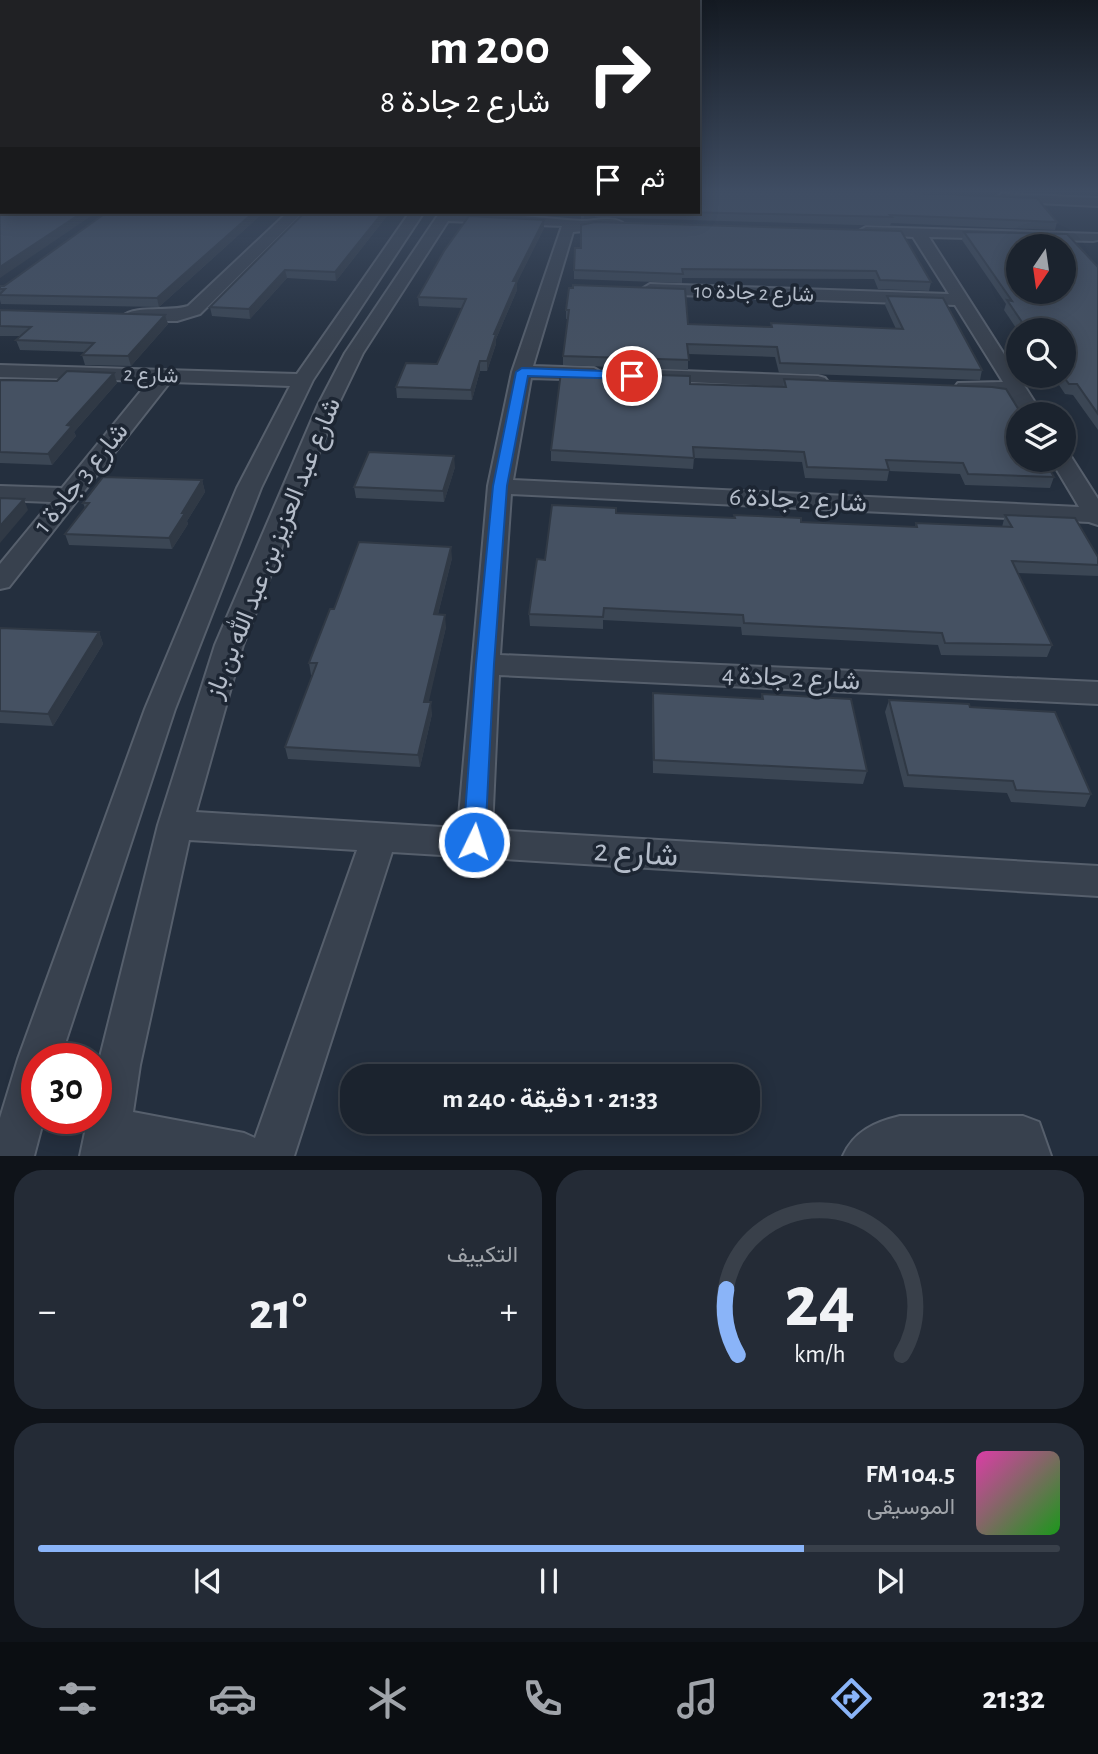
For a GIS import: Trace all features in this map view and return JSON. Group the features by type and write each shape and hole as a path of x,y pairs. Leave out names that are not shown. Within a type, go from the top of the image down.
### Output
{"street":[{"path":"119,315 187,314 261,246"},
{"name":"شارع عبد العزيز بن عبد الله بن باز","path":"45,1043 160,709 249,488 303,380 410,246"},
{"name":"شارع عبد العزيز بن عبد الله بن باز","path":"106,1142 119,1065 175,825 229,645 328,405 354,353 417,246"},
{"path":"474,842 500,486 522,372 553,286 563,246"},
{"path":"927,246 1025,402"},
{"name":"شارع 2 جادة 10","path":"629,288 961,300"},
{"name":"شارع 2","path":"0,371 303,380"},
{"path":"522,372 838,383"},
{"name":"شارع 3 جادة 1","path":"0,580 164,376"},
{"path":"948,386 1017,389"},
{"path":"282,425 284,433 275,458 279,463 304,462"},
{"path":"1070,472 1097,516"},
{"path":"249,488 268,486 274,489 275,498 262,527 258,547 263,564"},
{"name":"شارع 2 جادة 6","path":"500,486 1097,516"},
{"path":"0,494 66,495"},
{"name":"شارع 2 جادة 4","path":"485,664 1098,692"},
{"name":"شارع 2","path":"175,825 1098,881"},
{"path":"271,1156 379,838"},
{"path":"0,1138 21,1098"},
{"name":"شارع عبد العزيز بن عبد الله بن باز","path":"11,1156 21,1121"},
{"path":"890,1150 1023,1138 1028,1156"},
{"path":"106,1142 244,1156"}],"building":[{"path":"0,246 32,246 0,267"},
{"path":"60,246 216,246 157,298 0,295 5,289 0,289 0,286 4,286"},
{"path":"271,246 356,246 335,272 285,270 249,309 210,307"},
{"path":"448,246 531,246 513,281 517,281 494,334 487,361 480,361 471,390 396,387 406,363 437,364 466,299 418,297"},
{"path":"910,246 931,282 880,280 876,271 682,269 683,274 574,270 575,248"},
{"path":"974,246 1006,246 1006,292"},
{"path":"1076,246 1098,267 1098,414 1076,384 1076,318 1019,318 1010,304 1076,304"},
{"path":"573,285 685,289 688,324 772,327 771,323 903,329 887,296 943,298 982,370 780,363 777,347 687,344 689,360 563,356 569,288 573,288"},
{"path":"0,310 165,315 128,356 82,355 94,343 16,340 31,327 0,326"},
{"path":"67,371 114,373 67,425 72,426 48,454 0,452 0,380 57,381"},
{"path":"561,372 690,376 690,384 786,387 784,379 992,387 1006,389 1014,402 1006,402 1006,472 1051,472 1054,477 968,474 963,463 886,460 889,470 807,467 804,452 693,447 694,458 551,450"},
{"path":"369,452 454,456 443,491 354,487"},
{"path":"103,477 202,480 169,538 65,534 89,503 83,503"},
{"path":"0,498 24,499 0,526"},
{"path":"552,505 616,508 616,513 801,518 801,522 917,527 916,523 1012,527 1005,515 1075,518 1098,557 1098,565 1012,561 1052,645 945,643 942,633 744,623 743,615 604,608 603,617 529,614 537,559 545,560"},
{"path":"359,542 451,547 434,614 445,615 424,702 431,702 418,755 285,747 317,663 309,663 330,609 334,609"},
{"path":"0,628 99,632 48,714 0,711"},
{"path":"653,693 763,699 762,694 851,699 867,771 654,760"},
{"path":"889,700 1055,712 1091,794 1016,790 1013,781 908,775"}],"route":[{"path":"474,842 500,486 522,372 632,376"}]}
